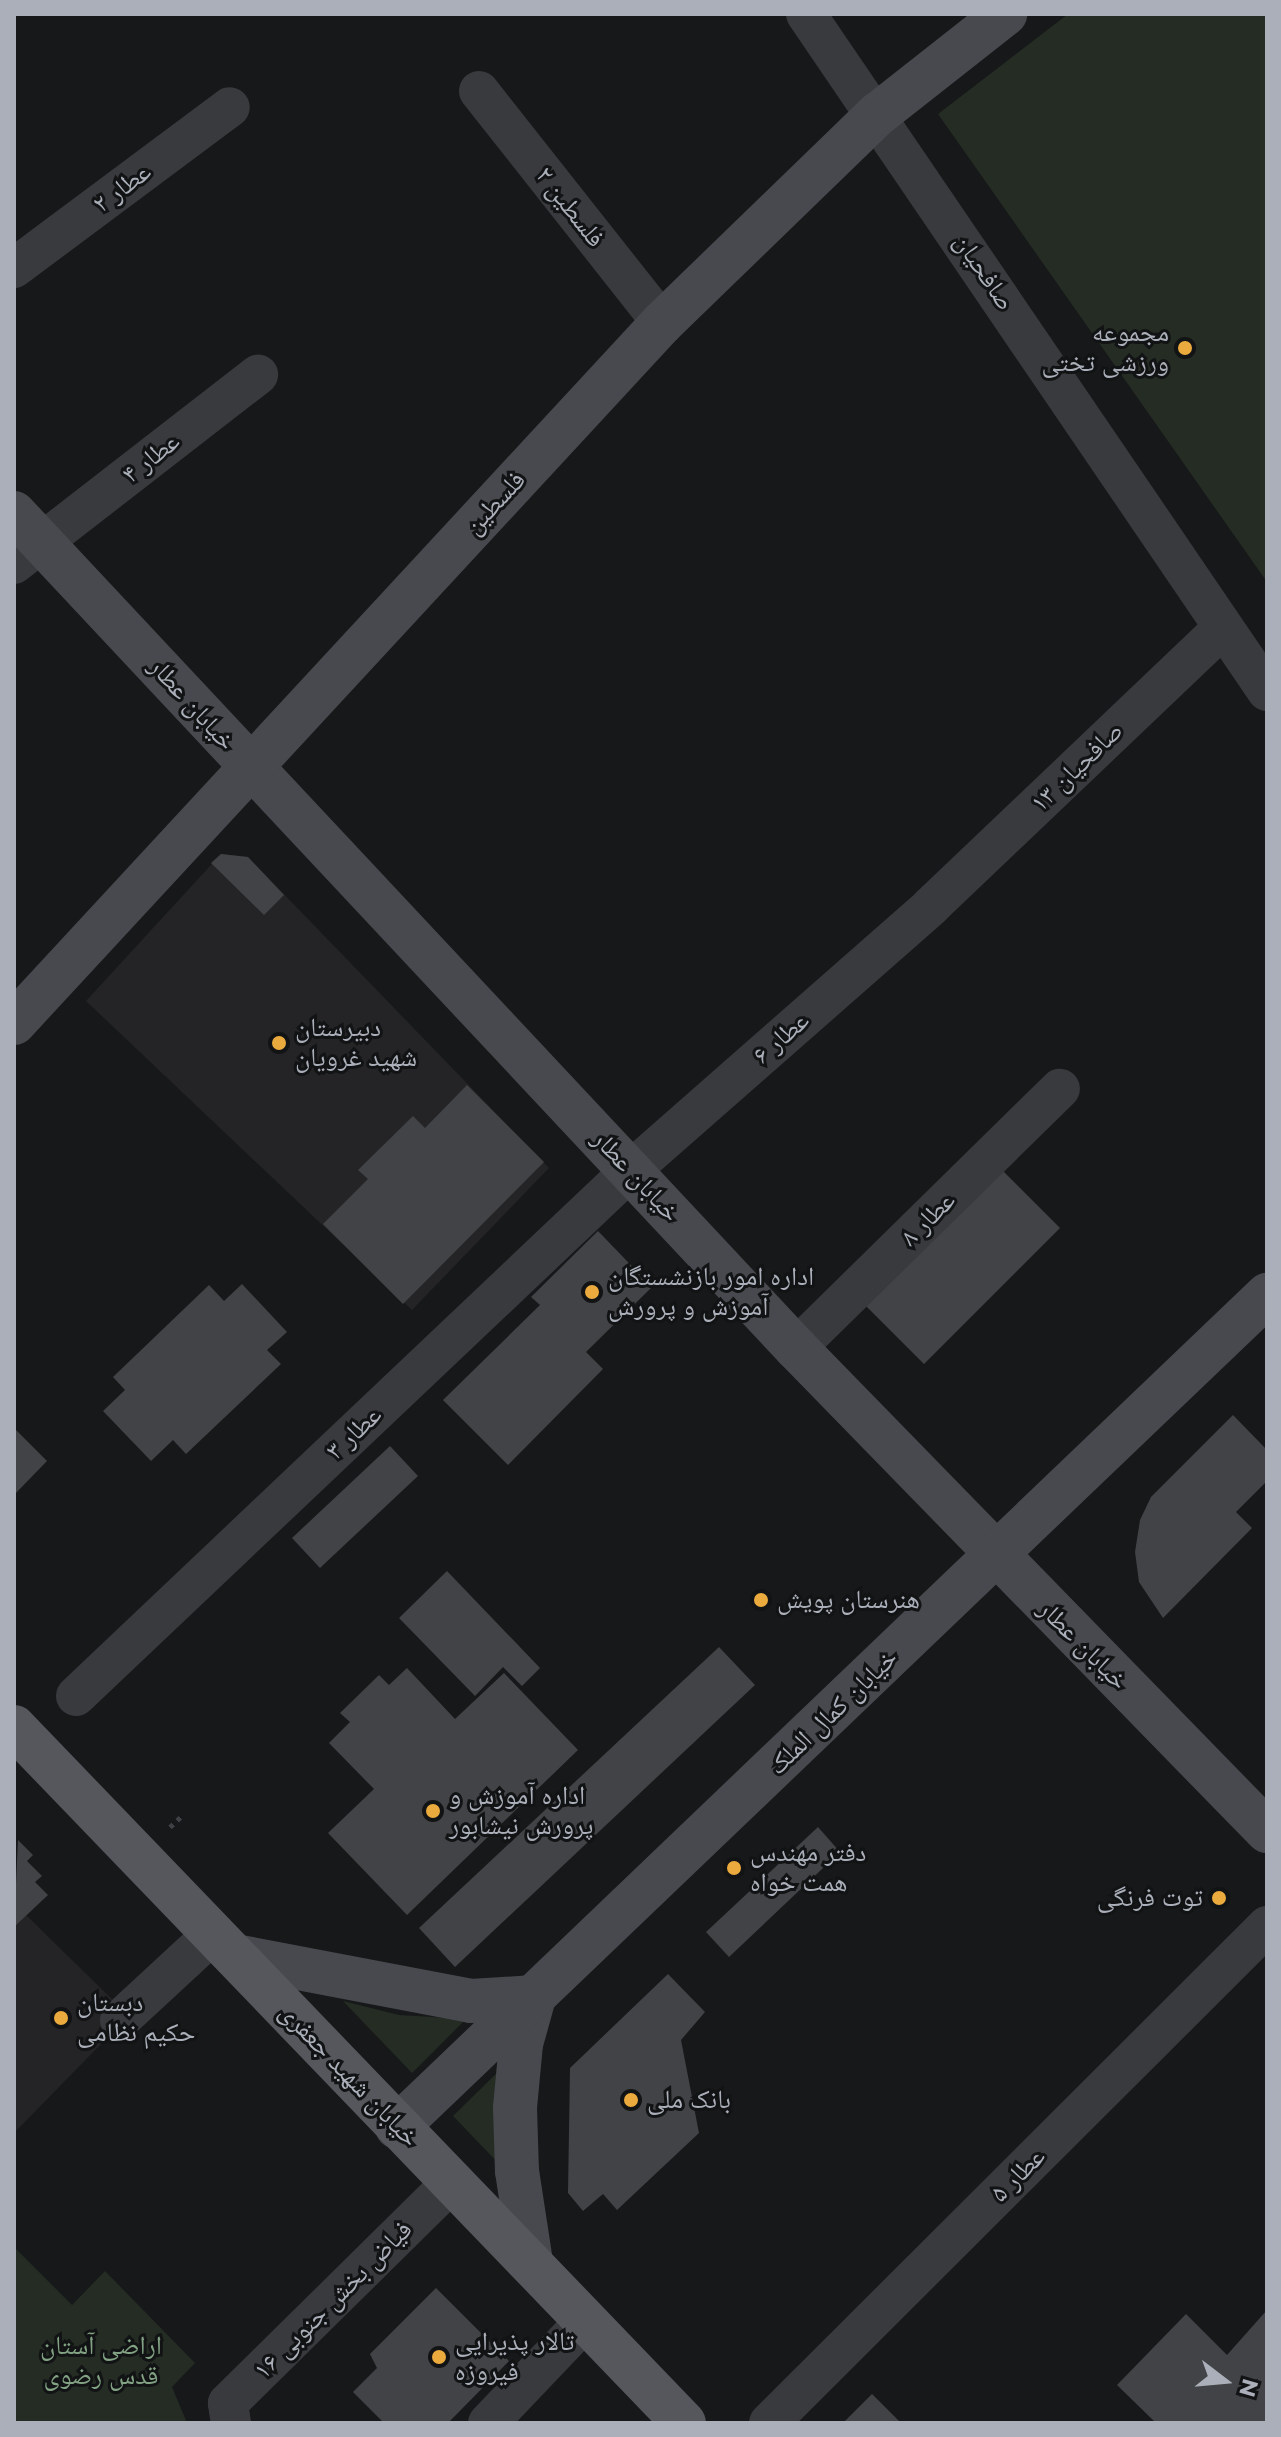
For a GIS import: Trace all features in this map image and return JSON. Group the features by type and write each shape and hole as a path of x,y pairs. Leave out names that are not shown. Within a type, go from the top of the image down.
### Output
{"main road":[{"name":"فلسطین","path":"14,1023 662,323 878,114 1005,14"},
{"name":"خیابان عطار","path":"24,539 250,768 796,1348 1267,1831"},
{"name":"خیابان کمال الملک","path":"397,2127 1267,1295"},
{"name":"خیابان شهید جعفری","path":"18,1741 224,1945 684,2423"},
{"path":"224,1945 471,2001 534,1997 521,2044 515,2108 517,2171 531,2263"}],"street":[{"name":"صافحیان","path":"806,14 878,114 1267,691"},
{"name":"فلسطین ۲","path":"479,91 662,323"},
{"name":"عطار ۲","path":"14,268 230,107"},
{"name":"عطار ۴","path":"24,539 258,375"},
{"name":"صافحیان ۱۳","path":"931,906 1223,628"},
{"name":"عطار ۶","path":"631,1170 931,906"},
{"name":"عطار ۸","path":"796,1348 1060,1089"},
{"name":"عطار ۳","path":"76,1696 631,1170"},
{"name":"عطار ۵","path":"769,2423 1267,1926"},
{"path":"120,2020 224,1945"},
{"name":"فیاض بخش جنوبی ۱۶","path":"231,2423 228,2403 452,2182"},
{"path":"488,2423 586,2320"}],"shaded area":[{"name":"دبیرستان شهید غرویان","path":"221,854 248,857 549,1168 412,1310 86,1001"},
{"name":"دبستان حکیم نظامی","path":"26,1915 120,2007 98,2029 107,2038 14,2133 14,1927"}],"green space":[{"name":"مجموعه ورزشی تختی","path":"1068,14 1267,14 1267,582 938,114"},
{"path":"343,2001 399,2015 466,2019 412,2073"},
{"path":"510,2060 502,2167 453,2116"},
{"name":"اراضی آستان قدس رضوی","path":"14,2247 72,2305 105,2271 195,2363 172,2387 187,2423 14,2423"}],"building":[{"path":"221,854 248,857 284,895 264,915 211,863"},
{"path":"467,1085 544,1162 403,1304 323,1224 368,1179 358,1170 413,1116 425,1128"},
{"path":"997,1165 1060,1228 924,1364 861,1301"},
{"path":"598,1231 652,1287 586,1352 603,1369 508,1465 443,1400 540,1305 531,1297"},
{"path":"242,1284 287,1332 267,1350 281,1364 186,1454 173,1440 151,1461 103,1411 125,1390 113,1377 209,1285 224,1301"},
{"path":"1233,1415 1267,1450 1267,1481 1236,1512 1252,1528 1163,1618 1139,1582 1135,1552 1140,1520 1151,1497"},
{"path":"14,1428 47,1461 14,1495"},
{"path":"390,1446 418,1476 320,1568 292,1538"},
{"path":"447,1571 540,1668 522,1686 503,1667 475,1696 399,1618"},
{"path":"719,1647 755,1685 455,1967 419,1928"},
{"name":"اداره آموزش و پرورش نیشابور","path":"407,1668 455,1719 504,1673 578,1750 407,1915 328,1833 374,1789 329,1743 350,1722 340,1713 379,1675 389,1685"},
{"path":"818,1827 840,1852 729,1957 706,1932"},
{"path":"18,1840 33,1855 27,1861 42,1876 35,1882 48,1895 14,1927"},
{"name":"بانک ملی","path":"668,1974 705,2012 681,2040 699,2133 617,2210 603,2194 583,2211 568,2193 570,2068"},
{"name":"تالار پذیرایی فیروزه","path":"436,2288 509,2361 448,2423 384,2423 353,2392 377,2368 370,2354"},
{"path":"1267,2310 1267,2423 1156,2423 1117,2385 1186,2314 1227,2355"},
{"path":"872,2394 901,2423 843,2423"}],"place":[{"name":"مجموعه ورزشی تختی","path":"1185,348"},
{"name":"دبیرستان شهید غرویان","path":"279,1043"},
{"name":"اداره امور بازنشستگان آموزش و پرورش","path":"592,1292"},
{"name":"هنرستان پویش","path":"761,1600"},
{"name":"اداره آموزش و پرورش نیشابور","path":"433,1811"},
{"name":"دفتر مهندس همت خواه","path":"734,1868"},
{"name":"توت فرنگی","path":"1219,1898"},
{"name":"دبستان حکیم نظامی","path":"61,2018"},
{"name":"بانک ملی","path":"631,2100"},
{"name":"تالار پذیرایی فیروزه","path":"439,2357"}]}
